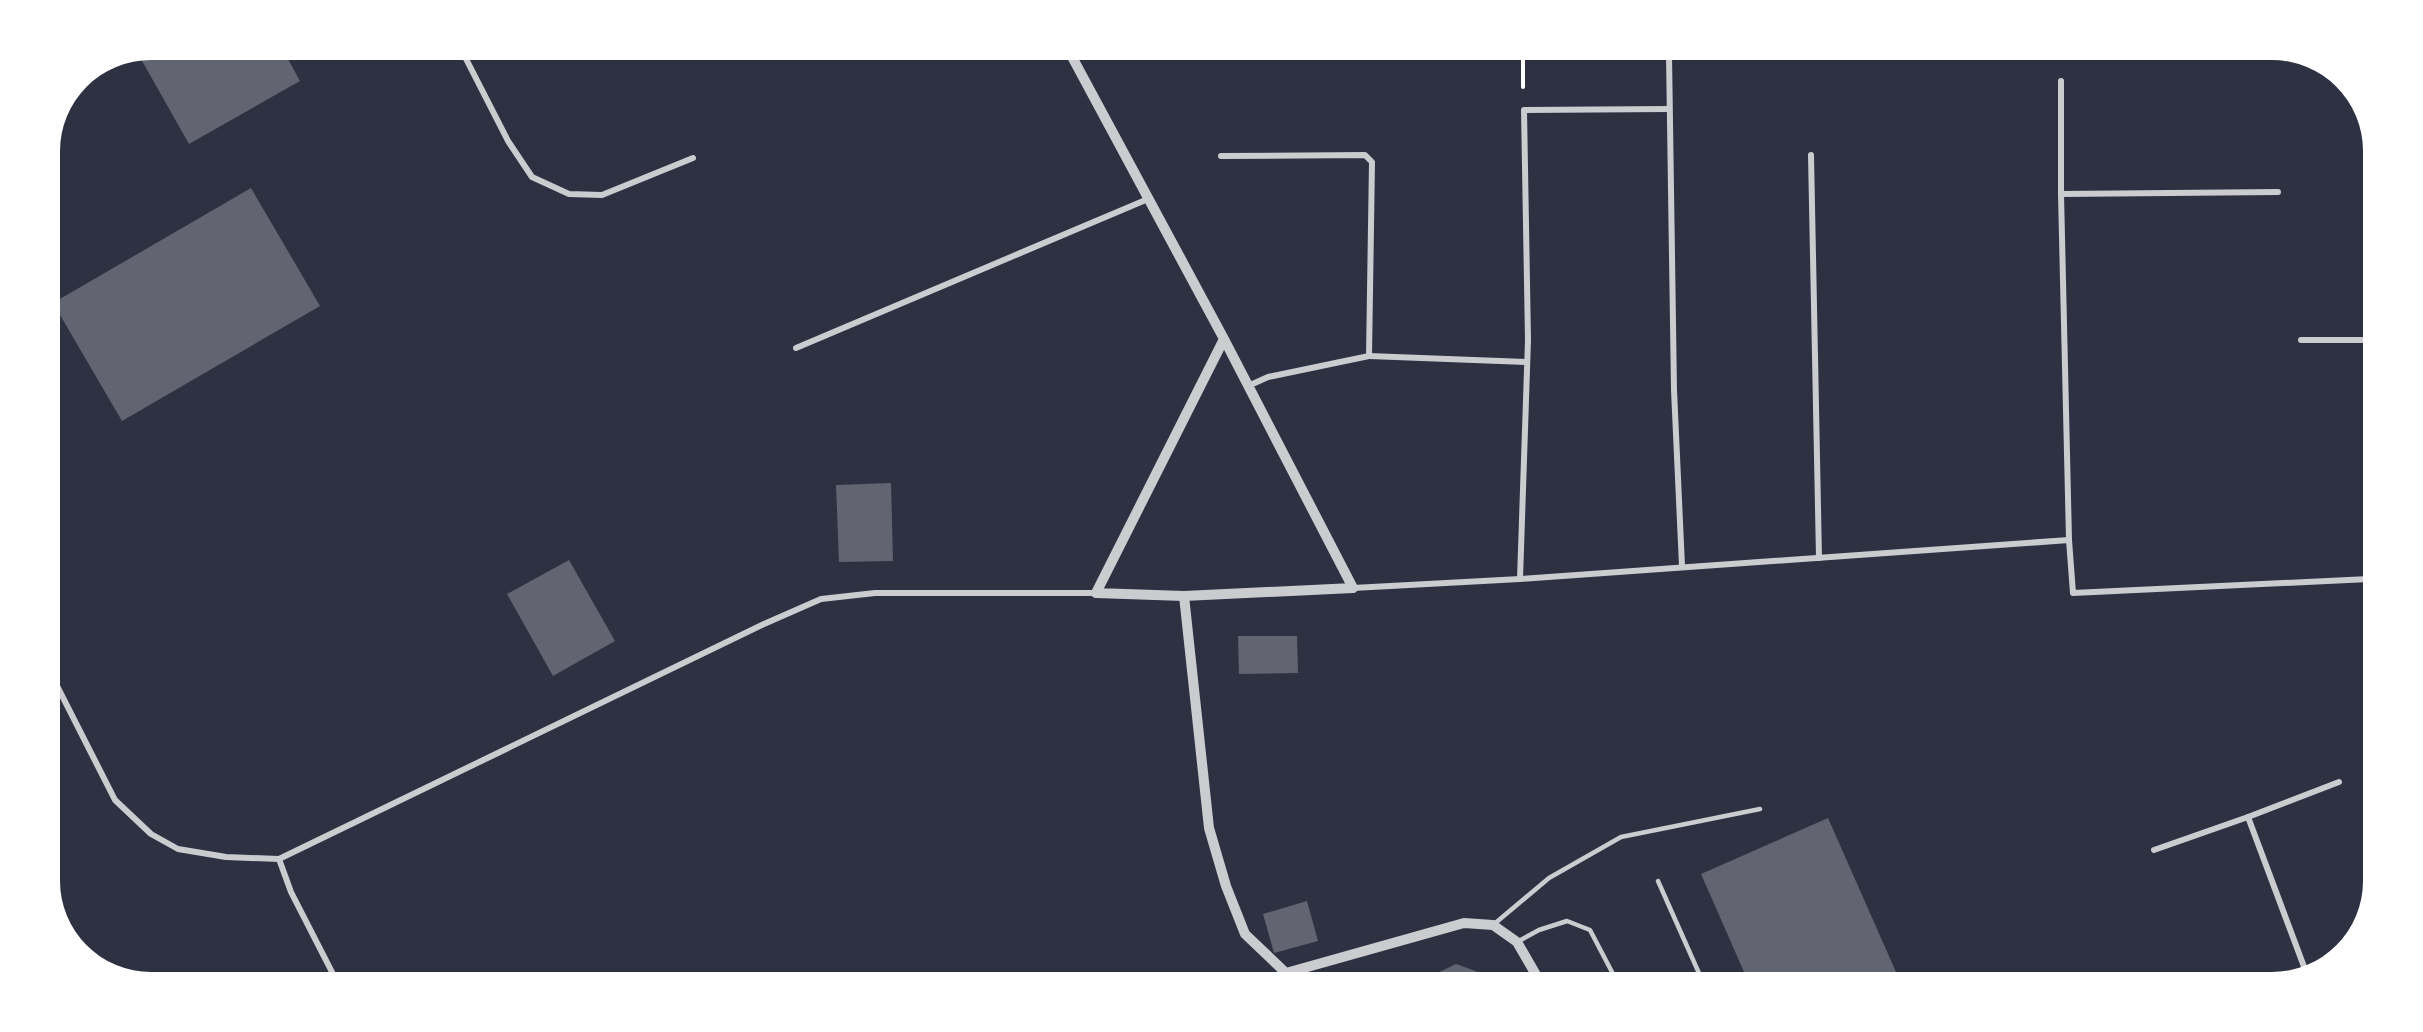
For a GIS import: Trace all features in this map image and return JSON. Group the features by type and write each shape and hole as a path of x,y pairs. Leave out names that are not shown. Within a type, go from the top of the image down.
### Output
{"street":[{"path":"467,60 508,141 532,177 569,194 602,195 693,158"},
{"path":"1074,60 1224,339 1353,588"},
{"path":"1669,60 1674,390 1682,566"},
{"path":"2061,81 2061,194 2069,540 2073,593 2363,579"},
{"path":"1520,579 1528,340 1524,110 1669,109"},
{"path":"1221,156 1365,154 1370,157 1372,162 1369,356"},
{"path":"1812,155 1819,558"},
{"path":"2061,194 2278,192"},
{"path":"796,348 1148,199"},
{"path":"1095,593 1224,339"},
{"path":"2301,340 2363,340"},
{"path":"1247,386 1268,377 1369,356 1526,362"},
{"path":"60,692 115,800 151,834 178,849 226,856 279,859 753,629 821,599 875,592 1095,593 1184,596 1520,579 2069,540"},
{"path":"1184,596 1209,828 1226,886 1245,934 1285,972"},
{"path":"2154,850 2339,782"},
{"path":"2248,817 2304,966"},
{"path":"279,859 291,892 332,972"},
{"path":"1290,972 1464,923 1493,925 1517,942 1534,972"}],"lane":[{"path":"1493,925 1549,878 1621,837 1760,809"},
{"path":"1658,881 1698,972"},
{"path":"1517,942 1539,930 1567,921 1590,930 1612,972"}],"path":[{"path":"1523,60 1524,110"}],"building":[{"path":"288,60 300,81 189,144 142,61"},
{"path":"251,188 320,306 122,421 60,315 60,299"},
{"path":"891,483 893,561 839,562 836,485"},
{"path":"569,560 615,641 553,676 507,594"},
{"path":"1238,636 1297,636 1298,673 1239,674"},
{"path":"1828,818 1896,972 1744,972 1701,874"},
{"path":"1307,901 1318,941 1274,953 1263,914"},
{"path":"1456,964 1478,972 1440,972"}]}
